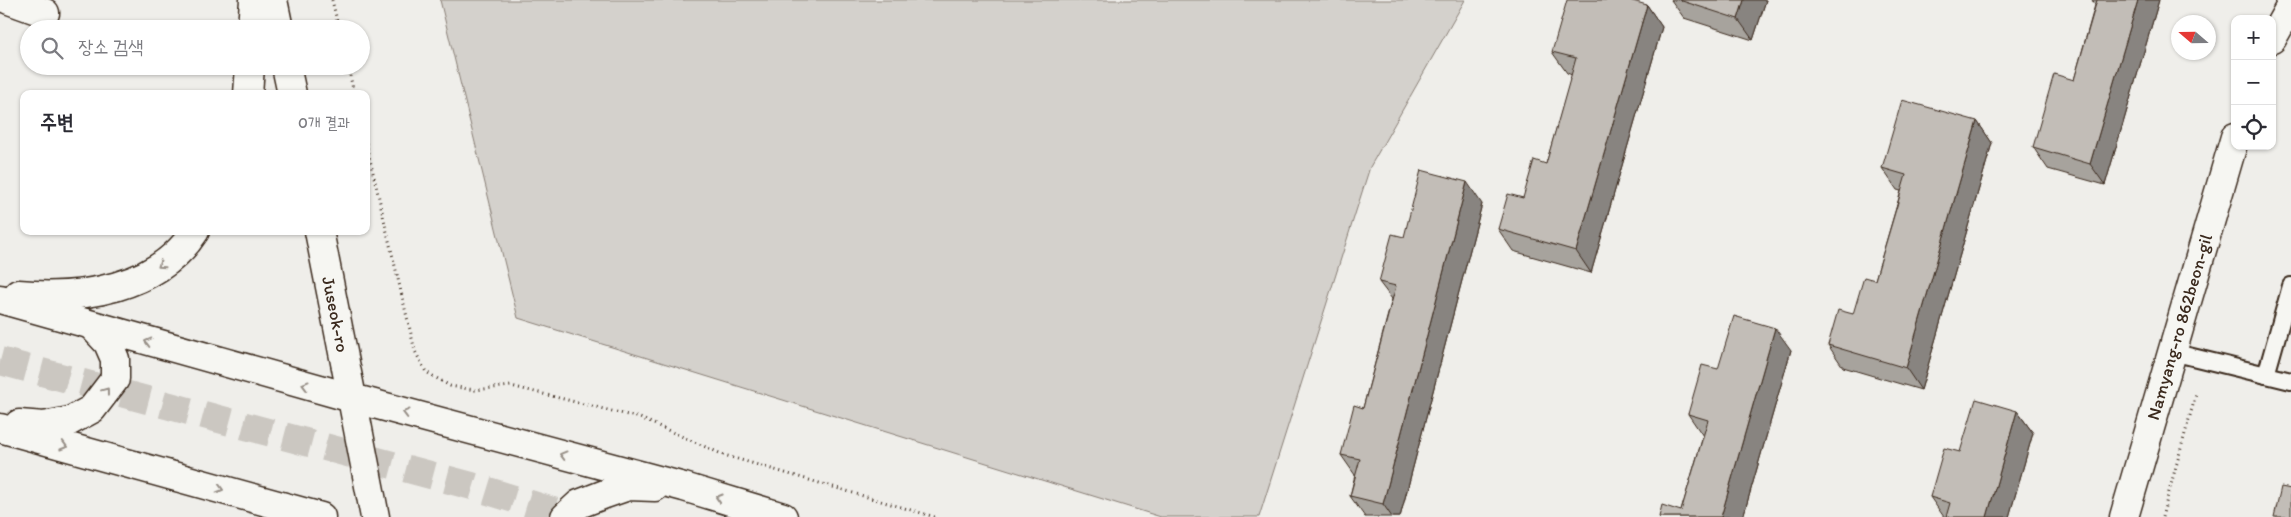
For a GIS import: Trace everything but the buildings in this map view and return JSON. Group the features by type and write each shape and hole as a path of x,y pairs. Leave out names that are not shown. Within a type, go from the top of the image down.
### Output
{"main road":[{"path":"9,0 45,13"},
{"path":"253,20 254,0"},
{"path":"273,0 277,20"},
{"path":"2276,33 2291,5"},
{"path":"248,90 249,75"},
{"path":"288,75 291,90"},
{"name":"Namyang-ro 862beon-gil","path":"2124,517 2231,150"},
{"path":"0,293 40,296 90,294 126,284 158,268 186,245 192,235"},
{"name":"Juseok-ro","path":"320,235 375,517"},
{"path":"0,299 93,327 684,487 783,517"},
{"path":"0,420 44,426 70,421 92,409 115,379 115,359 108,343 93,327"},
{"path":"0,428 321,517"},
{"path":"565,517 579,504 628,486 684,487"}],"lane":[{"path":"2266,374 2291,286"},
{"path":"2172,352 2291,381"}],"path":[{"path":"332,0 337,20"},
{"path":"350,75 353,90"},
{"path":"370,160 415,351 426,372 450,386 475,390 511,386 640,418 724,455 935,517"},
{"path":"2162,517 2196,394"}],"shaded area":[{"path":"440,0 1465,0 1370,167 1259,517 1161,517 518,318"}],"tunnel":[{"path":"0,361 472,486 572,517"}]}
